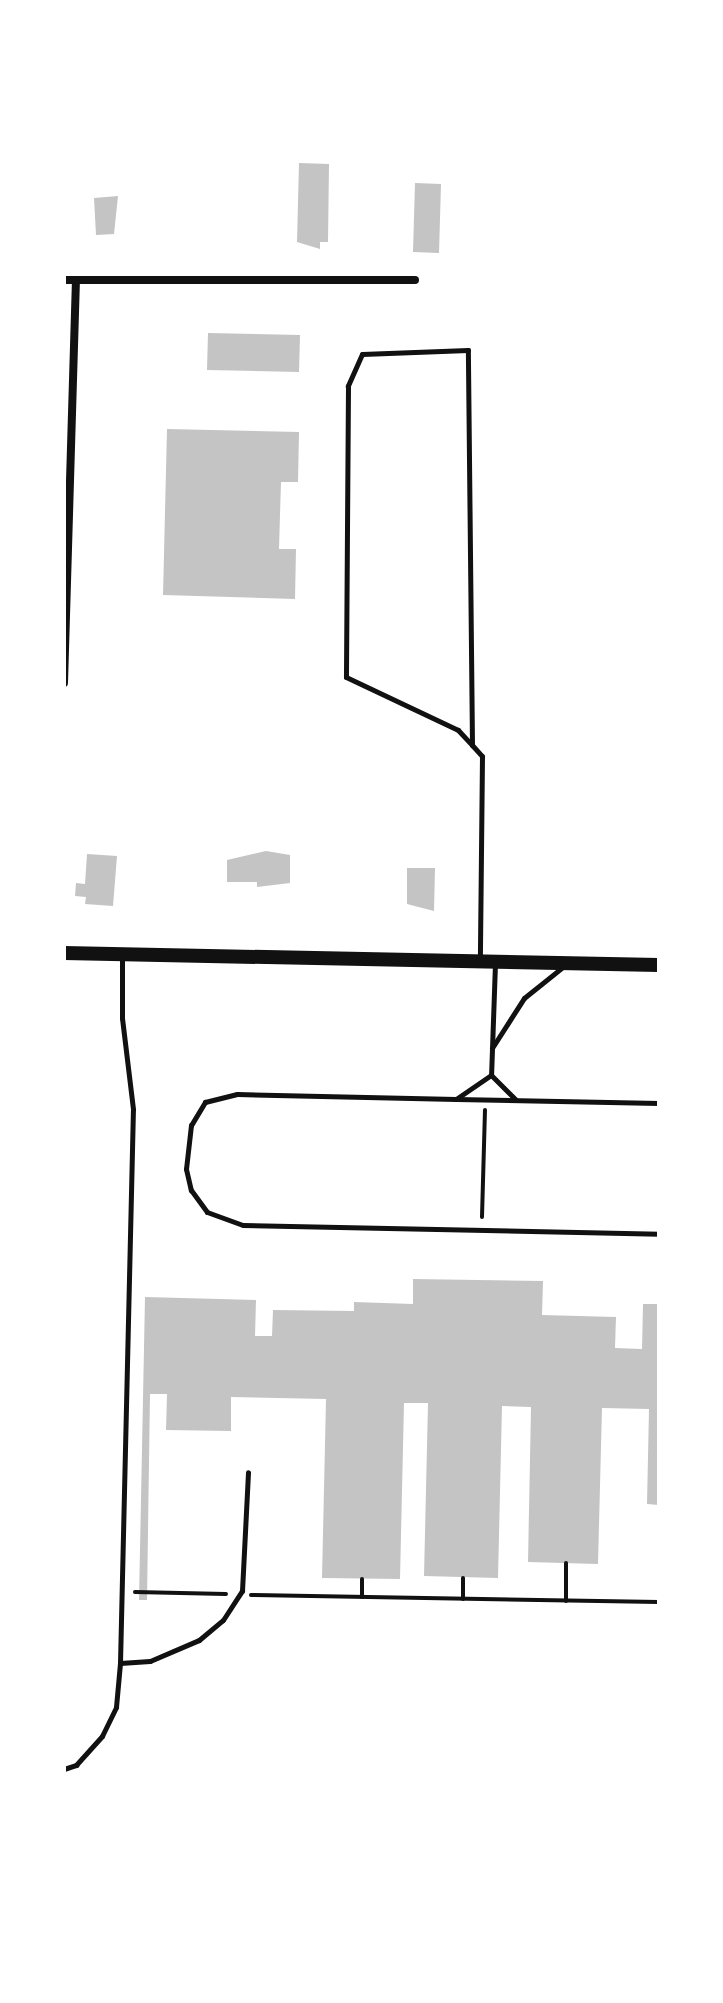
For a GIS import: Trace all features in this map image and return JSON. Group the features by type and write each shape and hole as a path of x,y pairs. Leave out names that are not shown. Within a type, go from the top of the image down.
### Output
{"street":[{"path":"64,280 415,280"},
{"path":"64,683 76,280"},
{"path":"64,953 659,965"}],"lane":[{"path":"472,745 468,350 362,354 348,386 346,677 458,730 482,756 491,1075 516,1101"},
{"path":"64,1769 76,1765 102,1736 116,1707 120,1663 133,1109 122,1018 122,954"},
{"path":"492,1049 524,998 567,964"},
{"path":"456,1099 491,1075"},
{"path":"659,1103 257,1094 205,1102 191,1125 186,1169 191,1190 207,1212 243,1225 659,1234"},
{"path":"120,1663 150,1661 199,1640 223,1620 239,1595 248,1472"}],"path":[{"path":"482,1231 486,1100"},
{"path":"566,1563 566,1601"},
{"path":"463,1578 463,1599"},
{"path":"362,1579 362,1597"},
{"path":"121,1592 659,1602"}],"building":[{"path":"299,163 329,164 328,242 320,242 320,249 297,242"},
{"path":"415,183 441,184 439,253 413,252"},
{"path":"118,196 114,234 96,235 94,198"},
{"path":"208,333 300,335 299,372 207,370"},
{"path":"167,429 299,432 298,482 281,482 279,549 296,549 295,599 163,595"},
{"path":"266,851 290,855 290,883 257,887 257,882 227,882 227,860"},
{"path":"87,854 117,856 113,906 85,904 86,897 75,896 76,883 85,884"},
{"path":"407,868 435,868 434,911 407,904"},
{"path":"413,1279 543,1281 542,1315 616,1317 615,1348 642,1349 643,1304 659,1304 659,1505 647,1504 649,1409 602,1408 598,1564 528,1562 531,1407 502,1406 498,1578 424,1576 428,1403 404,1403 400,1579 322,1578 326,1399 231,1397 231,1431 166,1430 167,1394 150,1394 147,1600 139,1600 145,1297 256,1300 255,1336 272,1336 273,1310 354,1311 354,1302 413,1304"}]}
